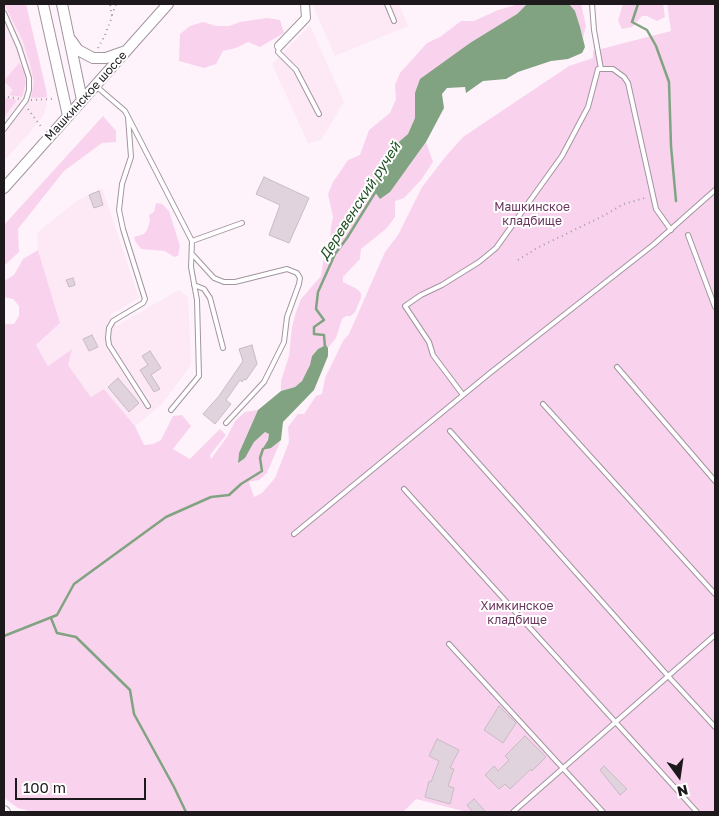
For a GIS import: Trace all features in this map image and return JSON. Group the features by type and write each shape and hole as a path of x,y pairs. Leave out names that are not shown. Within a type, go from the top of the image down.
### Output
{"main road":[{"path":"43,4 68,116"},
{"path":"62,4 82,100"},
{"name":"Машкинское шоссе","path":"4,188 168,4"},
{"path":"68,34 78,50 93,58 106,58 128,49"}],"street":[{"path":"279,46 306,18 305,4"}],"lane":[{"path":"387,4 394,21"},
{"path":"592,4 594,30 601,69"},
{"path":"4,13 19,47 29,78 29,90 4,129"},
{"path":"279,46 278,52 296,70 319,114"},
{"path":"463,395 433,355 429,342 405,306 480,262 496,248 562,156 588,108 598,69 612,69 624,77 628,83 656,209 671,230"},
{"path":"95,86 125,111 192,241 191,267 197,300 198,376 171,410"},
{"path":"128,117 131,157 122,184 119,210 123,229 145,298 143,303 113,321 109,328 108,338 109,345 148,406"},
{"path":"294,534 463,395 671,230 715,190"},
{"path":"192,241 242,223"},
{"path":"688,235 715,307"},
{"path":"192,254 214,278 224,282 235,282 287,269 297,273 300,278 286,317 284,342 264,382 226,423"},
{"path":"194,285 204,289 210,298 223,348"},
{"path":"617,367 715,481"},
{"path":"543,404 715,594"},
{"path":"450,431 715,727"},
{"path":"404,489 697,812"},
{"path":"513,812 715,635"},
{"path":"449,644 603,812"}],"path":[{"path":"110,4 112,17"},
{"path":"99,46 116,4"},
{"path":"31,100 51,99 56,96"},
{"path":"8,97 23,101 42,128"},
{"path":"518,260 539,246 624,204 653,196"}],"shaded area":[{"path":"4,4 26,4 46,89 47,102 44,114 37,124 4,161"},
{"path":"312,4 399,4 408,26 335,56"},
{"path":"527,4 569,4 575,11 580,27 585,47 582,53 568,59 551,61 518,72 506,79 483,81 466,93 465,87 447,88 442,94 444,108 426,142 390,192 380,199 374,187 382,159 387,152 408,134 415,118 415,93 420,79 470,43 517,14"},
{"path":"310,25 344,102 321,140 308,143 272,64"},
{"path":"102,188 139,298 110,315 116,326 179,290 188,297 191,365 161,405 135,426 104,389 92,398 68,365 71,350 48,366 36,345 60,323 38,250 37,233 75,202"},
{"path":"326,345 328,356 314,390 283,422 281,440 271,448 262,450 269,434 265,432 254,442 245,458 238,463 239,453 258,410 281,391 295,387 302,381 312,356 318,349"}],"green space":[{"path":"4,4 26,4 47,97 31,98 34,82 30,64 22,39"},
{"path":"519,4 527,4 517,14 500,25 415,93 415,118 408,134 387,152 407,169 426,142 433,162 421,180 404,198 395,201 395,217 387,228 361,249 360,259 343,277 343,282 361,293 361,298 355,312 351,316 346,316 342,319 336,338 328,348 326,345 318,349 312,356 311,365 302,381 295,387 281,391 281,381 289,356 292,327 296,312 301,299 321,276 324,256 330,242 333,217 328,194 333,182 348,160 360,155 369,130 390,113 396,99 395,85 400,73 427,43 440,37 461,21 474,21 498,10"},
{"path":"569,4 581,4 586,26 583,38 575,11"},
{"path":"623,4 663,4 665,17 657,21 647,16 642,16 632,27 622,29 618,21"},
{"path":"667,4 713,4 715,8 715,812 467,812 416,799 403,812 32,812 18,808 4,798 4,322 6,324 14,324 19,316 19,306 13,299 4,297 4,281 14,275 23,259 38,250 60,323 36,345 48,366 72,349 68,365 91,397 104,389 135,426 144,445 153,444 161,440 173,416 182,415 191,426 173,449 190,459 220,429 226,435 210,455 211,459 227,437 235,421 245,412 258,410 239,453 238,462 245,458 254,442 265,432 269,434 266,445 271,448 281,440 267,473 259,480 249,482 254,497 262,493 275,478 289,442 288,427 298,414 304,414 316,396 322,394 325,378 343,341 349,334 385,252 398,235 422,187 446,156 463,137 569,66 593,58 593,51 671,31"},
{"path":"267,18 280,20 284,33 260,47 248,42 236,48 223,51 216,64 204,68 179,61 180,34 190,26 203,22 216,26 229,26 240,22"},
{"path":"19,63 23,69 26,82 22,97 9,95 13,90 4,81"},
{"path":"6,98 17,100 4,117 4,101"},
{"path":"103,116 116,131 116,142 102,143 64,171 18,229 19,252 4,266 4,225"},
{"path":"156,203 162,204 169,211 180,246 178,256 174,257 165,251 141,249 135,241 134,237 144,234 147,230 150,221 149,215 154,212"}],"building":[{"path":"264,177 309,198 289,243 269,235 280,205 256,194"},
{"path":"99,191 103,205 94,208 89,195"},
{"path":"73,278 75,285 69,287 66,280"},
{"path":"92,335 98,347 89,351 83,339"},
{"path":"252,345 257,364 246,380 244,379 242,382 240,380 226,400 231,404 215,424 203,414 219,396 243,361 239,349"},
{"path":"150,351 161,368 151,375 160,389 154,392 140,370 148,365 142,356"},
{"path":"118,378 139,403 129,412 108,387"},
{"path":"499,706 516,723 503,743 484,730"},
{"path":"525,736 546,757 510,789 505,784 499,789 485,775 494,766 498,771 509,760 505,756"},
{"path":"437,739 459,750 450,768 454,769 448,786 454,788 450,804 425,797 429,781 431,782 439,761 429,756"},
{"path":"604,766 627,789 620,795 600,770"},
{"path":"474,799 486,812 473,812 467,805"}],"waterway":[{"path":"638,4 632,22 647,30 656,46 669,82 671,146 676,201"},
{"name":"Деревенский ручей","path":"325,348 324,335 314,334 314,327 324,320 316,309 318,292 335,254 376,191"},
{"name":"Деревенский ручей","path":"4,636 57,615 74,584 166,517 211,497 229,495 241,484 262,471 260,458 263,449"},
{"path":"51,618 57,633 76,637 130,690 134,714 186,812"}],"park label":[{"name":"Машкинское кладбище","path":"532,214"},
{"name":"Химкинское кладбище","path":"517,613"}]}
